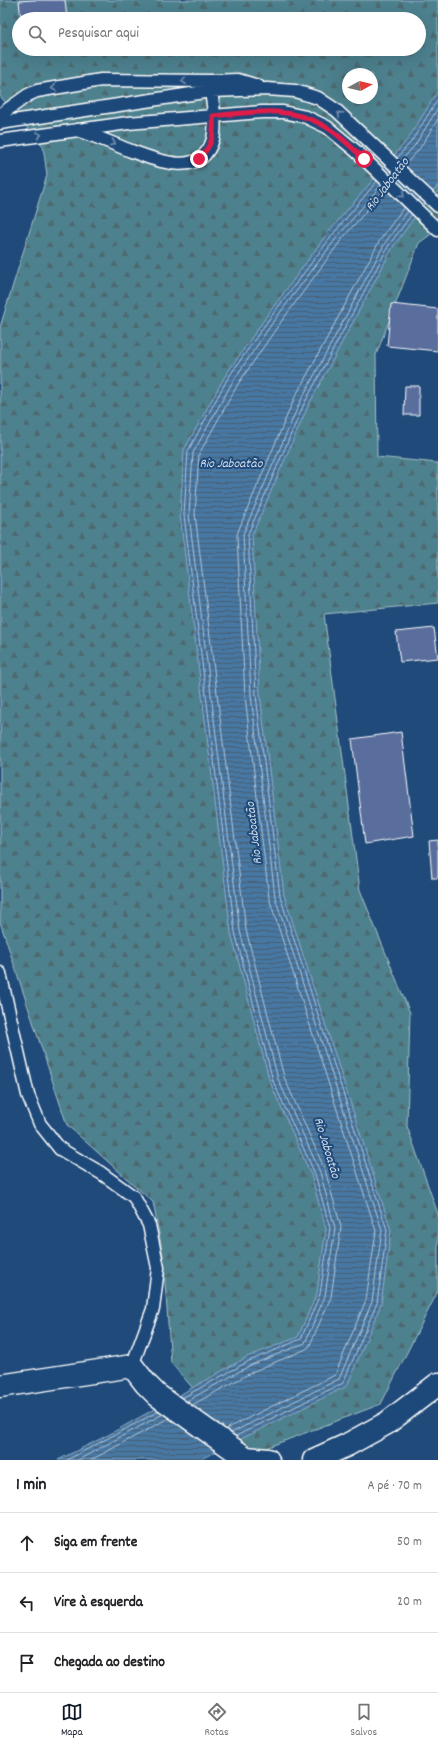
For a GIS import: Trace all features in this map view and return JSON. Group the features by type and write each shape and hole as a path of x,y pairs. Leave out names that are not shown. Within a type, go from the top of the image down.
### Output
{"street":[{"path":"0,1386 132,1366 146,1384 158,1394 246,1458 268,1460"},
{"path":"314,1460 347,1445 387,1423 438,1384"}],"lane":[{"path":"0,115 28,95 37,91 101,80 295,91 318,98 336,110 438,206"},
{"path":"76,129 156,160 174,164 189,163 199,159 208,150 213,138 213,116 210,86"},
{"path":"0,123 210,86"},
{"path":"0,140 76,129 213,116 283,112 306,116 327,127 364,159 438,230"},
{"path":"0,973 28,1095 40,1124 60,1149 101,1173 134,1197 149,1225 158,1268 153,1309 132,1366"}],"green space":[{"path":"0,0 438,0 438,229 419,243 376,355 377,457 438,463 438,603 324,614 360,890 410,1013 407,1126 438,1214 438,1291 381,1404 250,1454 171,1363 163,1255 153,1202 67,1125 0,922 0,327 47,175 43,146 0,96"}],"water":[{"name":"Rio Jaboatão","path":"438,91 438,185 393,247 308,406 252,535 260,694 284,895 391,1230 381,1304 347,1386 199,1460 58,1460 108,1435 247,1357 298,1337 317,1293 326,1229 311,1175 270,1082 231,933 180,515 184,450 225,376 266,317 330,230 408,139"}],"building":[{"path":"65,0 66,12 20,12 19,1"},
{"path":"391,304 438,309 438,351 387,346"},
{"path":"405,386 419,386 419,415 404,415"},
{"path":"434,628 438,658 400,662 396,632"},
{"path":"401,732 414,836 365,844 352,739"},
{"path":"438,840 438,878 432,878 429,841"}],"route":[{"path":"199,159 208,150 213,138 213,116 283,112 306,116 327,127 342,138 364,159"}]}
